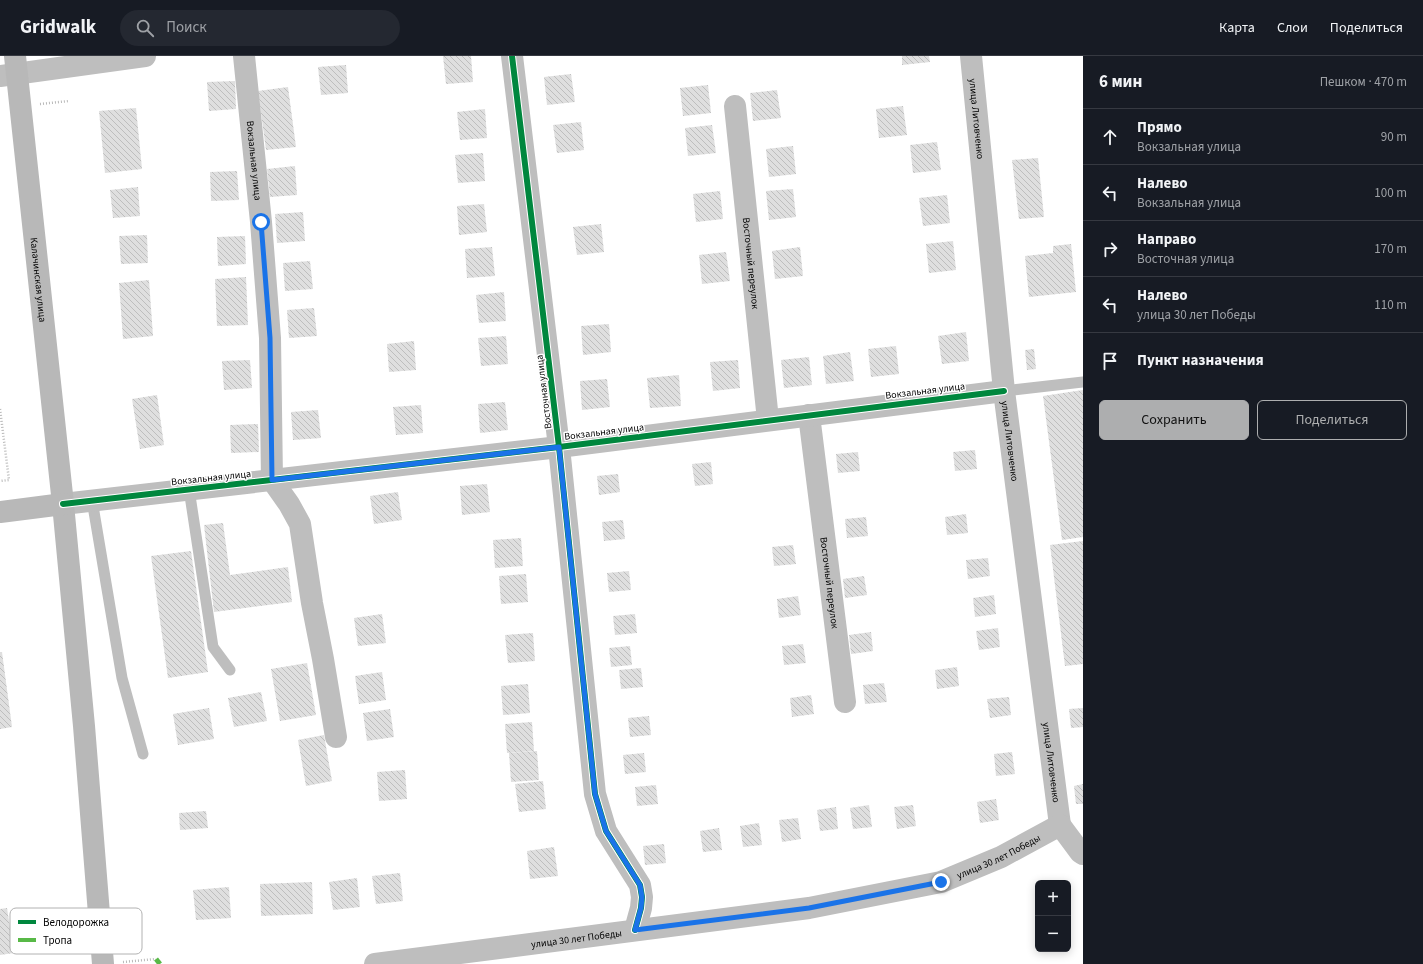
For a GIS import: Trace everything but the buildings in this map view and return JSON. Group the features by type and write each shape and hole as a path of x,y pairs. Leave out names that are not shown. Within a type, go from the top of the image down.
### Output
{"main road":[{"name":"Калачинская улица","path":"10,69 62,504 104,908"},
{"name":"Вокзальная улица","path":"0,512 62,504"}],"street":[{"path":"10,69 145,56"},
{"name":"Вокзальная улица","path":"244,56 261,222 269,330 272,480"},
{"name":"Восточная улица","path":"512,56 559,447 595,794 606,831 640,885 642,897 641,908 635,930"},
{"name":"улица Литовченко","path":"971,56 1004,391 1060,825"},
{"name":"Восточный переулок","path":"735,106 768,420"},
{"name":"Вокзальная улица","path":"62,504 559,447 1004,391"},
{"name":"Восточный переулок","path":"809,415 845,702"},
{"path":"272,480 289,504 300,524 312,603 336,737"},
{"path":"1060,825 1083,854"},
{"name":"улица 30 лет Победы","path":"375,964 809,908 941,882 1001,857 1060,825"}],"lane":[{"path":"1004,391 1083,382"},
{"path":"189,489 213,647 230,670"},
{"path":"92,500 122,678 143,754"}],"path":[{"path":"0,409 9,480 0,481"},
{"path":"110,963 156,959"}],"marked path":[{"path":"156,959 160,964"}],"cycle path":[{"path":"512,56 559,447 595,794 606,831 640,885 642,897 641,908 635,930"},
{"path":"63,504 559,447 1004,391"}],"route":[{"path":"261,222 270,338 272,480 559,447 595,794 606,831 640,885 642,897 641,908 635,930 809,908 941,882"}]}
